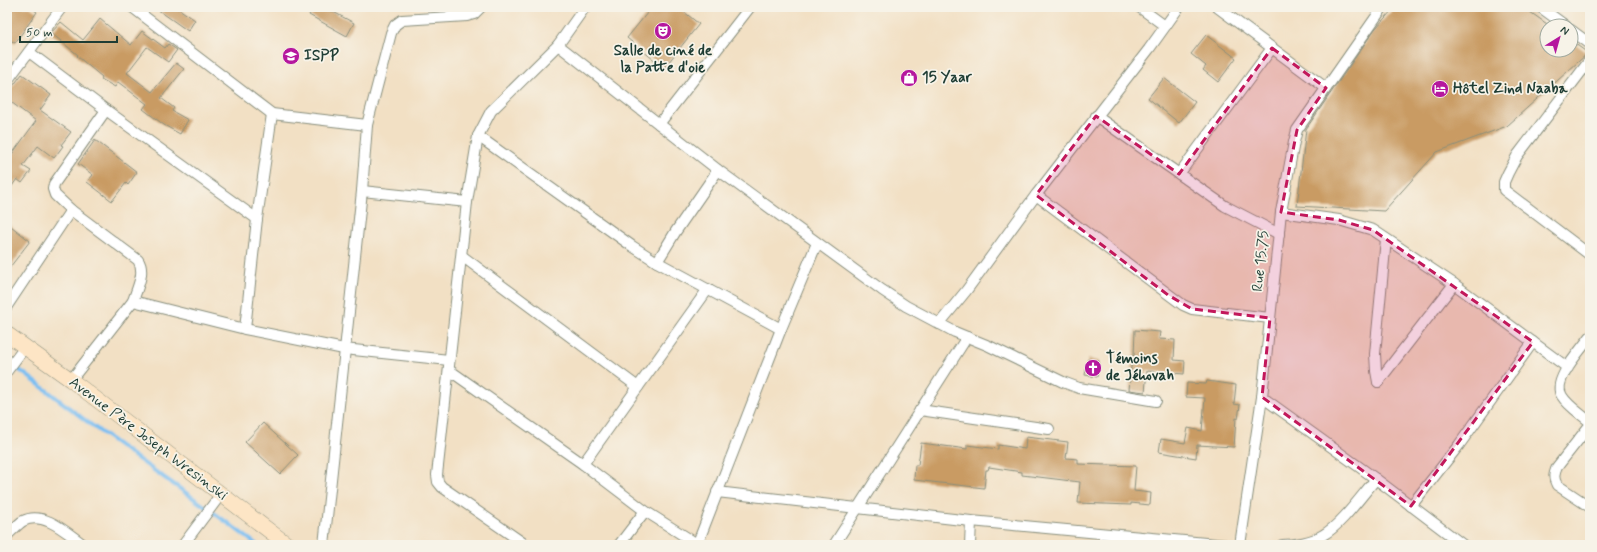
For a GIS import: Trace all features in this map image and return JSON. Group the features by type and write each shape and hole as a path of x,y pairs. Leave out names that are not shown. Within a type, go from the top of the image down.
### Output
{"street":[{"path":"7,80 30,52 62,7"},
{"path":"132,7 272,114 367,125"},
{"path":"324,545 362,191 367,125 391,33 394,25 402,20 467,16 474,14 481,7"},
{"path":"526,545 442,487 438,482 437,475 449,365 467,202 478,136 491,111 558,45 585,7"},
{"path":"660,124 750,7"},
{"path":"1139,7 1165,26"},
{"path":"939,324 966,291 1036,195 1179,7"},
{"path":"1217,7 1326,88"},
{"name":"Rue 15.75","path":"1240,545 1262,397 1281,212 1297,130 1383,7"},
{"path":"1540,7 1555,18"},
{"path":"1579,36 1590,44"},
{"path":"558,45 718,170 906,306 939,324 989,346 1063,382 1079,388 1156,401"},
{"path":"1179,174 1272,48"},
{"path":"30,52 106,110 257,219"},
{"path":"1590,60 1552,112 1521,150 1504,182 1504,190 1590,255"},
{"path":"71,380 133,301 142,272 141,265 138,260 71,210 55,195 54,184 106,110"},
{"path":"245,329 257,219 272,114"},
{"path":"1096,116 1225,206 1279,234"},
{"path":"478,136 632,246 657,262 781,329"},
{"path":"657,262 718,170"},
{"path":"362,191 467,202"},
{"path":"1036,195 1168,295 1192,310 1270,318"},
{"path":"7,306 71,210"},
{"path":"1281,212 1339,220 1373,230 1454,284 1568,368"},
{"path":"1386,239 1375,354 1378,382 1454,284"},
{"path":"133,301 245,329 344,349 449,365 645,511 697,544 781,329 817,243"},
{"path":"462,256 638,387"},
{"path":"583,464 708,289"},
{"name":"Avenue Père Joseph Wresinski","path":"7,334 71,380 217,499 288,545"},
{"path":"834,545 967,337"},
{"path":"1590,337 1561,379 1559,387 1561,396 1590,422"},
{"path":"1411,506 1459,445 1533,342"},
{"path":"8,370 25,347"},
{"path":"1262,397 1376,479 1458,543"},
{"path":"920,410 1049,429"},
{"path":"1590,425 1557,467 1554,474 1554,480 1557,485 1590,507"},
{"path":"1282,545 1294,545 1323,536 1334,527 1376,479"},
{"path":"717,492 971,521 1227,545"},
{"path":"184,545 217,499"},
{"path":"619,545 645,511"},
{"path":"7,535 23,521 34,518 46,519 84,545"},
{"path":"970,545 971,521"}],"highlighted area":[{"path":"1272,48 1326,88 1297,130 1281,212 1339,220 1373,230 1533,342 1411,506 1262,397 1270,318 1192,309 1168,295 1036,195 1096,116 1179,174"}],"building":[{"path":"7,7 30,7 37,12 15,43 7,38"},
{"path":"154,7 176,7 195,20 188,31"},
{"path":"314,7 324,7 354,23 347,36 309,15"},
{"name":"Salle de ciné de la Patte d'oie","path":"652,7 678,7 699,24 664,68 627,38"},
{"name":"Hôtel Zind Naaba","path":"1395,7 1523,7 1539,18 1539,58 1579,58 1579,47 1588,53 1507,126 1437,152 1384,211 1297,206 1306,129 1375,29"},
{"path":"100,19 131,45 142,31 165,48 168,44 177,50 168,62 147,47 127,73 152,92 176,63 184,69 161,98 174,108 172,111 188,120 180,134 164,125 143,109 147,104 118,82 115,87 101,79 102,77 51,33 61,22 83,40"},
{"path":"1206,35 1236,58 1218,82 1203,70 1206,66 1191,54"},
{"path":"22,74 51,95 40,110 71,132 61,145 63,146 54,158 38,146 23,166 31,171 22,183 17,179 7,193 7,161 36,121 7,99 7,94"},
{"path":"1164,78 1195,102 1179,123 1148,98"},
{"path":"95,140 137,172 128,185 126,183 112,201 87,182 93,175 78,164"},
{"path":"7,223 30,241 7,271"},
{"path":"1135,330 1160,332 1159,339 1175,340 1174,360 1185,361 1184,374 1147,371 1145,392 1129,390 1132,356 1134,356"},
{"name":"Témoins de Jéhovah","path":"1088,359 1099,361 1097,377 1085,375"},
{"path":"1207,381 1236,385 1234,404 1240,405 1238,419 1236,418 1234,447 1197,445 1196,458 1159,452 1161,439 1185,443 1188,428 1202,431 1205,398 1186,397 1187,383 1206,384"},
{"path":"263,423 298,455 280,474 245,442"},
{"path":"1026,437 1068,442 1066,458 1078,459 1078,464 1136,466 1134,491 1151,493 1150,505 1131,503 1131,505 1078,503 1080,482 1022,475 1022,472 989,467 988,470 986,470 984,488 914,480 915,465 918,465 921,443 967,449 967,445 998,449 998,445 1025,449"}],"waterway":[{"path":"7,361 102,433 219,516 257,545"}],"place":[{"name":"Salle de ciné de la Patte d'oie","path":"663,31"},
{"name":"ISPP","path":"291,56"},
{"name":"15 Yaar","path":"909,78"},
{"name":"Hôtel Zind Naaba","path":"1440,89"},
{"name":"Témoins de Jéhovah","path":"1093,368"}]}
